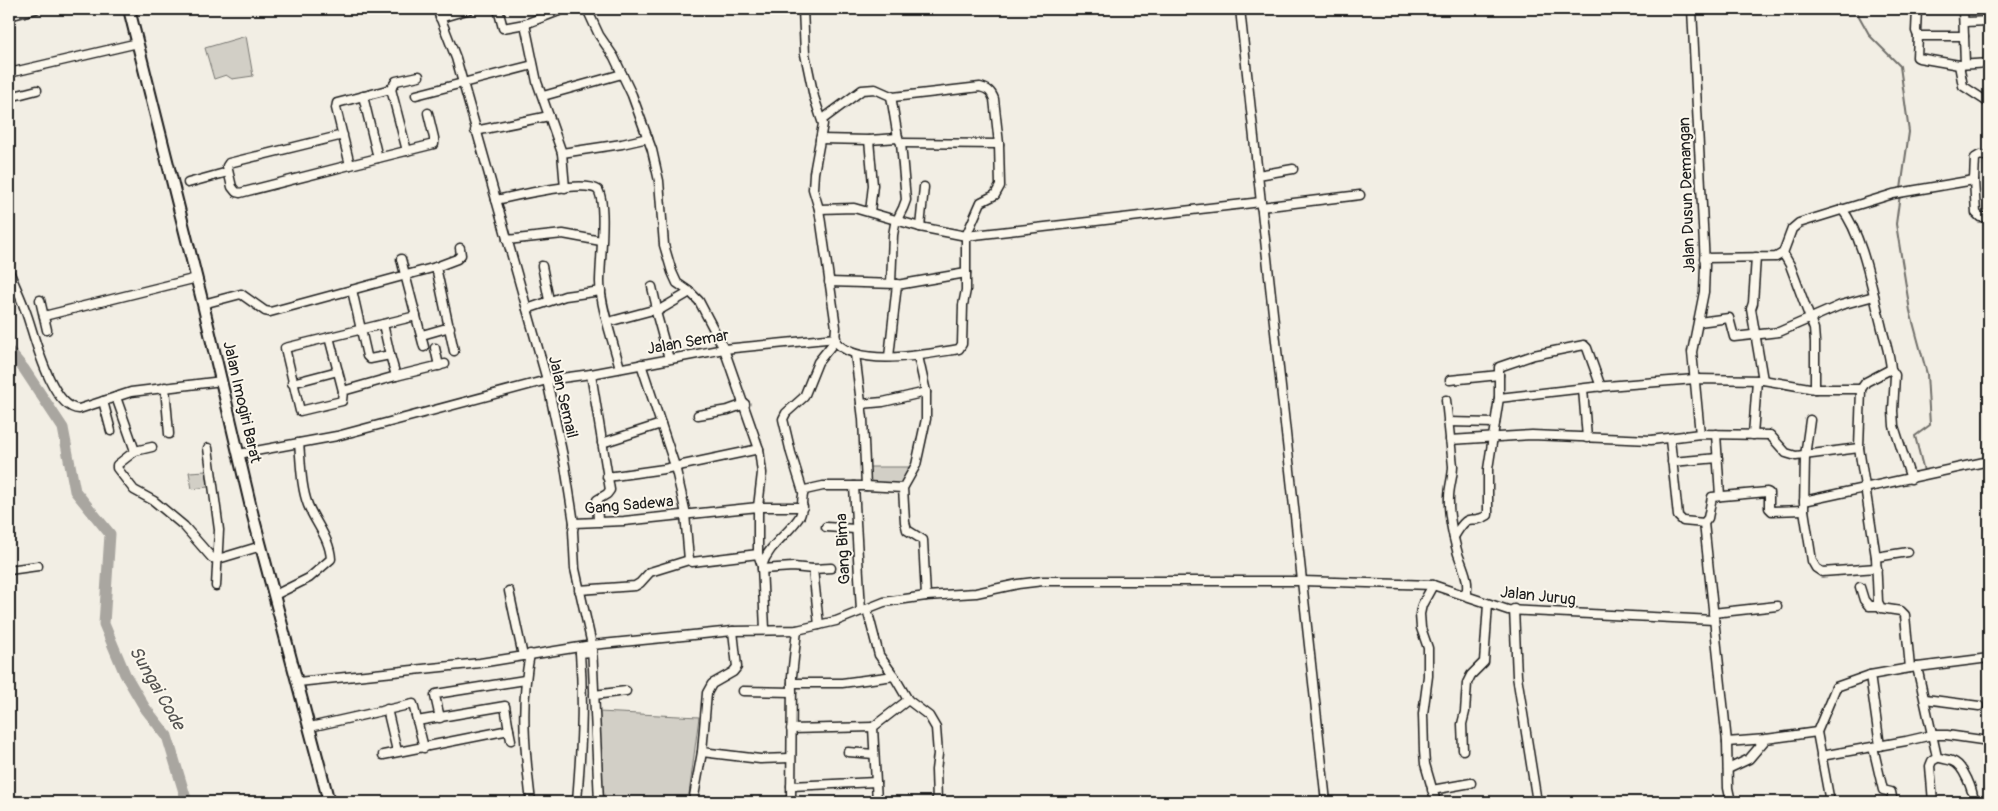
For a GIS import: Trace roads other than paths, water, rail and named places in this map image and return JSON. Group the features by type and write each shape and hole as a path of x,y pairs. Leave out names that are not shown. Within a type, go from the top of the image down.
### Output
{"main road":[{"name":"Jalan Imogiri Barat","path":"129,9 182,184 197,278 262,546 329,802"}],"street":[{"path":"9,16 36,9"},
{"name":"Jalan Semail","path":"437,9 456,58 475,131 547,380 565,466 574,523 575,560 579,590 592,648 598,802"},
{"path":"440,18 470,9"},
{"path":"498,9 503,28 525,24 564,9"},
{"path":"587,9 599,35 614,57 622,74 641,116 652,150 659,181 664,245 672,272 678,283 699,301 724,348 745,404 759,449 762,473 758,508 760,562 766,629"},
{"path":"760,562 799,517 803,507 804,492 791,453 783,419 786,413 804,397 818,362 835,340 836,327 818,209 813,189 823,119 814,97 805,54 803,9"},
{"path":"1240,9 1326,802"},
{"name":"Jalan Dusun Demangan","path":"1692,9 1704,258 1704,292 1692,352 1700,434"},
{"path":"1917,9 1918,58 1962,64 1989,63"},
{"path":"1963,9 1963,86 1989,103"},
{"path":"1964,22 1989,21"},
{"path":"525,24 533,66 562,153 565,188"},
{"path":"1918,36 1964,36"},
{"path":"9,73 138,43"},
{"path":"416,95 533,66"},
{"path":"543,96 622,74"},
{"path":"407,151 392,89 396,81 418,76"},
{"path":"823,119 862,90 875,89 891,96 980,87 987,89 994,99 999,144 1000,186 998,191 981,202 966,236 966,290 963,305 962,347 918,356 889,357 847,352 835,340"},
{"path":"350,165 336,108 337,103 392,89"},
{"path":"9,96 37,90"},
{"path":"363,96 378,158"},
{"path":"889,357 894,284 893,235 906,200 900,140 891,96"},
{"path":"343,135 229,163 227,166 233,189 240,193 434,144 428,113"},
{"path":"475,131 549,116"},
{"path":"562,153 648,138"},
{"path":"820,139 999,144"},
{"path":"869,140 873,184 870,212"},
{"path":"1989,157 1980,155 1976,157 1974,180 1976,213 1980,217 1989,217"},
{"path":"1258,174 1293,169"},
{"path":"182,184 228,172"},
{"path":"1704,258 1776,257 1783,253 1790,231 1796,224 1908,190 1974,180"},
{"path":"496,200 527,193 565,188 591,186 598,190 602,198 601,291 620,368"},
{"path":"920,227 924,187"},
{"path":"818,209 854,208 920,227 966,236 1360,195"},
{"path":"1842,209 1853,228 1874,296 1891,369 1895,375 1894,426 1910,479"},
{"path":"507,240 563,234 601,241"},
{"path":"204,304 241,294 265,311 270,312 436,268 457,259 461,255 460,248"},
{"path":"1783,253 1790,265 1815,335 1815,389"},
{"path":"1753,435 1760,380 1751,309 1756,257"},
{"path":"401,259 424,347"},
{"path":"542,266 549,300"},
{"path":"436,268 454,351"},
{"path":"9,271 28,318 34,342 43,365 60,396 70,406 76,409 131,392 222,381"},
{"path":"829,282 894,284 966,273"},
{"path":"44,316 197,278"},
{"path":"652,287 656,304 655,312 668,359"},
{"path":"352,290 369,358 390,354"},
{"path":"527,309 564,296 601,291"},
{"path":"608,322 652,310 655,312 690,292"},
{"path":"1699,322 1727,317 1731,320 1734,337 1779,332 1842,305 1874,296"},
{"path":"40,300 47,330"},
{"path":"329,337 343,392 342,401 301,412 292,384 285,348 329,337 361,329 416,316"},
{"path":"383,324 396,376"},
{"path":"422,335 450,327"},
{"name":"Jalan Semar","path":"239,454 337,436 547,380 591,374 724,348 835,340"},
{"path":"1454,537 1461,524 1467,519 1479,519 1488,515 1488,469 1499,398 1500,366 1534,355 1584,345 1587,348 1601,387"},
{"path":"343,392 442,365 435,348"},
{"path":"855,354 861,404 866,486"},
{"path":"918,356 926,392 926,419 916,465 904,488 906,526 909,532 922,538 924,541 926,596"},
{"path":"640,364 675,466 685,514 689,560"},
{"path":"1879,606 1876,557 1859,448 1861,389 1866,382 1891,369"},
{"path":"292,384 338,371"},
{"path":"591,374 610,490 597,500 598,521"},
{"path":"1450,380 1499,375"},
{"path":"1499,398 1695,379 1760,380 1815,389 1861,389"},
{"path":"165,387 169,434"},
{"path":"1583,389 1587,438"},
{"path":"861,404 883,402 926,392"},
{"path":"116,397 135,451"},
{"path":"1446,400 1453,475 1449,495 1449,511 1454,537 1468,581 1466,595"},
{"path":"103,401 111,430"},
{"path":"698,415 728,410 745,404"},
{"path":"1810,420 1805,456 1804,510 1812,561 1816,568 1822,572 1877,568"},
{"path":"1448,422 1495,423"},
{"path":"602,443 661,424"},
{"path":"1450,440 1552,435 1634,440 1670,439 1700,434 1716,434 1772,436 1786,453 1805,456 1859,448"},
{"path":"1716,434 1720,496"},
{"path":"1670,439 1678,516 1683,521 1704,523"},
{"path":"275,595 309,578 331,559 330,546 308,504 299,444"},
{"path":"152,446 135,451 117,466 134,490 154,501 190,531 212,558 218,559 262,546"},
{"path":"208,448 219,530 216,586"},
{"path":"607,477 675,466 759,449"},
{"path":"1672,462 1718,458"},
{"path":"1804,501 1989,462"},
{"path":"804,492 808,488 815,486 904,488"},
{"name":"Gang Bima","path":"854,486 855,529 864,610 879,655 908,700"},
{"path":"1731,802 1728,788 1727,742 1704,523 1708,518 1711,498 1720,496 1767,492 1769,493 1769,508 1772,511 1804,510"},
{"name":"Gang Sadewa","path":"574,523 624,521 758,508 803,507"},
{"path":"826,527 855,529"},
{"path":"1876,557 1908,552"},
{"path":"579,590 638,585 650,572 689,560 692,562 760,562 813,569 831,568"},
{"path":"9,570 38,566"},
{"path":"813,569 820,625"},
{"name":"Jalan Jurug","path":"298,682 480,663 527,655 733,631 797,630 836,621 884,602 926,596 976,593 1043,581 1302,581 1433,585 1501,608 1584,614 1713,616 1777,606"},
{"path":"1433,585 1422,605 1420,614 1421,628 1428,648 1428,676 1423,721 1426,764 1436,802"},
{"path":"1860,587 1866,604 1869,606 1902,610 1905,614 1914,667 1925,699 1938,758"},
{"path":"509,591 527,655 524,740 531,802"},
{"path":"1463,750 1462,724 1465,712 1466,683 1484,662 1488,604"},
{"path":"1514,609 1517,676 1536,802"},
{"path":"791,802 792,683 797,630"},
{"path":"694,802 702,752 705,702 709,688 718,680 733,672 736,667 733,631"},
{"path":"568,802 577,802 583,688 580,653 592,648"},
{"path":"1830,802 1817,732 1836,687 1870,675 1914,667 1989,658"},
{"path":"1870,675 1883,790 1890,792 1893,802"},
{"path":"792,683 842,683 894,676"},
{"path":"440,718 436,694 525,680"},
{"path":"583,688 594,691 626,691"},
{"path":"743,691 792,692"},
{"path":"1925,699 1979,706"},
{"path":"791,729 873,728 908,700 929,716 936,728 938,739 937,802"},
{"path":"310,727 413,704 424,748"},
{"path":"417,721 505,706 510,740"},
{"path":"387,709 396,751"},
{"path":"873,728 877,802"},
{"path":"383,754 424,748 509,730"},
{"path":"582,732 596,733"},
{"path":"1727,742 1817,732"},
{"path":"1821,756 1932,735 1989,741"},
{"path":"1728,769 1749,759 1766,739"},
{"path":"702,752 760,758 790,758"},
{"path":"848,752 874,754"},
{"path":"1933,802 1930,766 1932,761 1938,758 1951,760 1958,765 1972,788 1974,802"},
{"path":"791,786 876,782"},
{"path":"1432,790 1471,783"}],"waterway":[{"path":"1855,9 1870,36 1900,66 1909,132 1901,189"},
{"path":"1900,194 1896,224 1910,311 1927,374 1930,425 1915,436 1924,471"},
{"name":"Sungai Code","path":"9,351 24,369 63,428 75,491 110,534 104,624 125,674 145,708 167,736 187,802"},
{"path":"1982,466 1989,465"}]}
